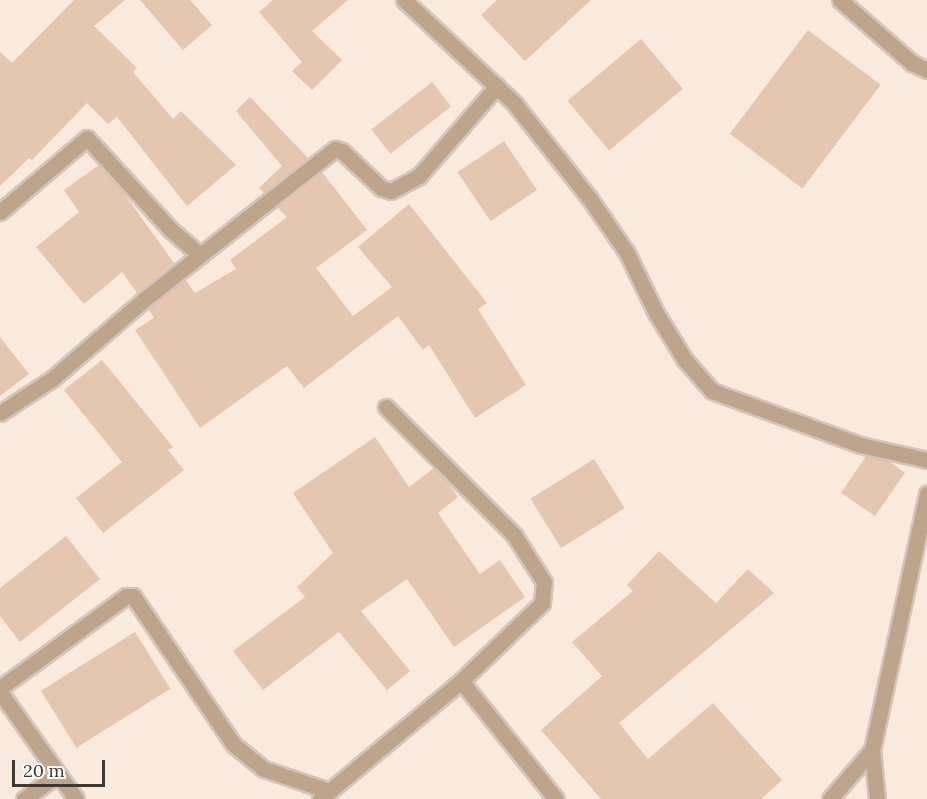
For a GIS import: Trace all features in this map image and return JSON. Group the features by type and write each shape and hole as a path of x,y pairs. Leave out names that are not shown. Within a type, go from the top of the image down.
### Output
{"street":[{"path":"404,0 497,86 590,199 627,253 656,313 685,360 712,391 860,446 927,460"},
{"path":"840,0 912,63 927,70"},
{"path":"0,412 52,380 200,255 335,149 342,151 381,188 391,191 419,176 497,86"},
{"path":"0,212 87,138 170,229 200,255"},
{"path":"76,799 57,775 0,690 126,596 133,596 142,604 234,745 264,769 325,795 461,681 542,603 544,582 514,535 386,407"},
{"path":"877,799 872,750 927,494"},
{"path":"461,681 556,799"},
{"path":"830,799 872,750"},
{"path":"24,799 57,775"}],"building":[{"path":"74,0 125,0 94,26 137,68 133,72 173,119 181,111 236,165 187,206 117,117 108,124 87,103 32,160 29,158 0,186 0,52 12,63"},
{"path":"140,0 190,0 212,25 183,50"},
{"path":"273,0 348,0 312,31 342,60 312,90 292,71 302,62 259,12"},
{"path":"497,0 591,0 525,61 481,15"},
{"path":"808,30 881,85 802,189 730,134"},
{"path":"641,39 683,89 609,151 567,101"},
{"path":"432,82 451,106 390,154 371,129"},
{"path":"250,97 308,158 264,193 259,188 282,166 236,111"},
{"path":"504,141 537,190 491,221 458,172"},
{"path":"99,165 123,192 174,263 137,293 122,272 84,304 36,247 79,212 64,190"},
{"path":"322,172 367,230 316,268 353,316 392,287 358,247 409,204 487,303 478,309 526,385 475,418 429,345 423,350 398,316 304,388 287,366 200,428 135,330 154,318 148,309 185,279 195,293 236,269 230,260 287,217 277,207"},
{"path":"0,337 29,374 0,396"},
{"path":"102,360 173,447 168,450 184,470 103,533 76,498 122,462 64,390"},
{"path":"375,437 409,487 434,468 458,497 438,513 480,574 500,560 525,597 454,647 407,579 361,611 410,671 387,690 339,632 263,690 233,651 305,597 297,587 333,553 293,493"},
{"path":"866,456 889,461 905,473 875,516 841,493"},
{"path":"594,459 625,508 561,548 530,499"},
{"path":"66,536 100,579 20,642 0,616 0,588"},
{"path":"659,551 716,603 748,569 774,593 619,723 648,759 713,703 782,780 761,799 601,799 541,730 602,676 572,642 633,591 627,585"},
{"path":"135,632 171,689 76,748 41,691"}]}
